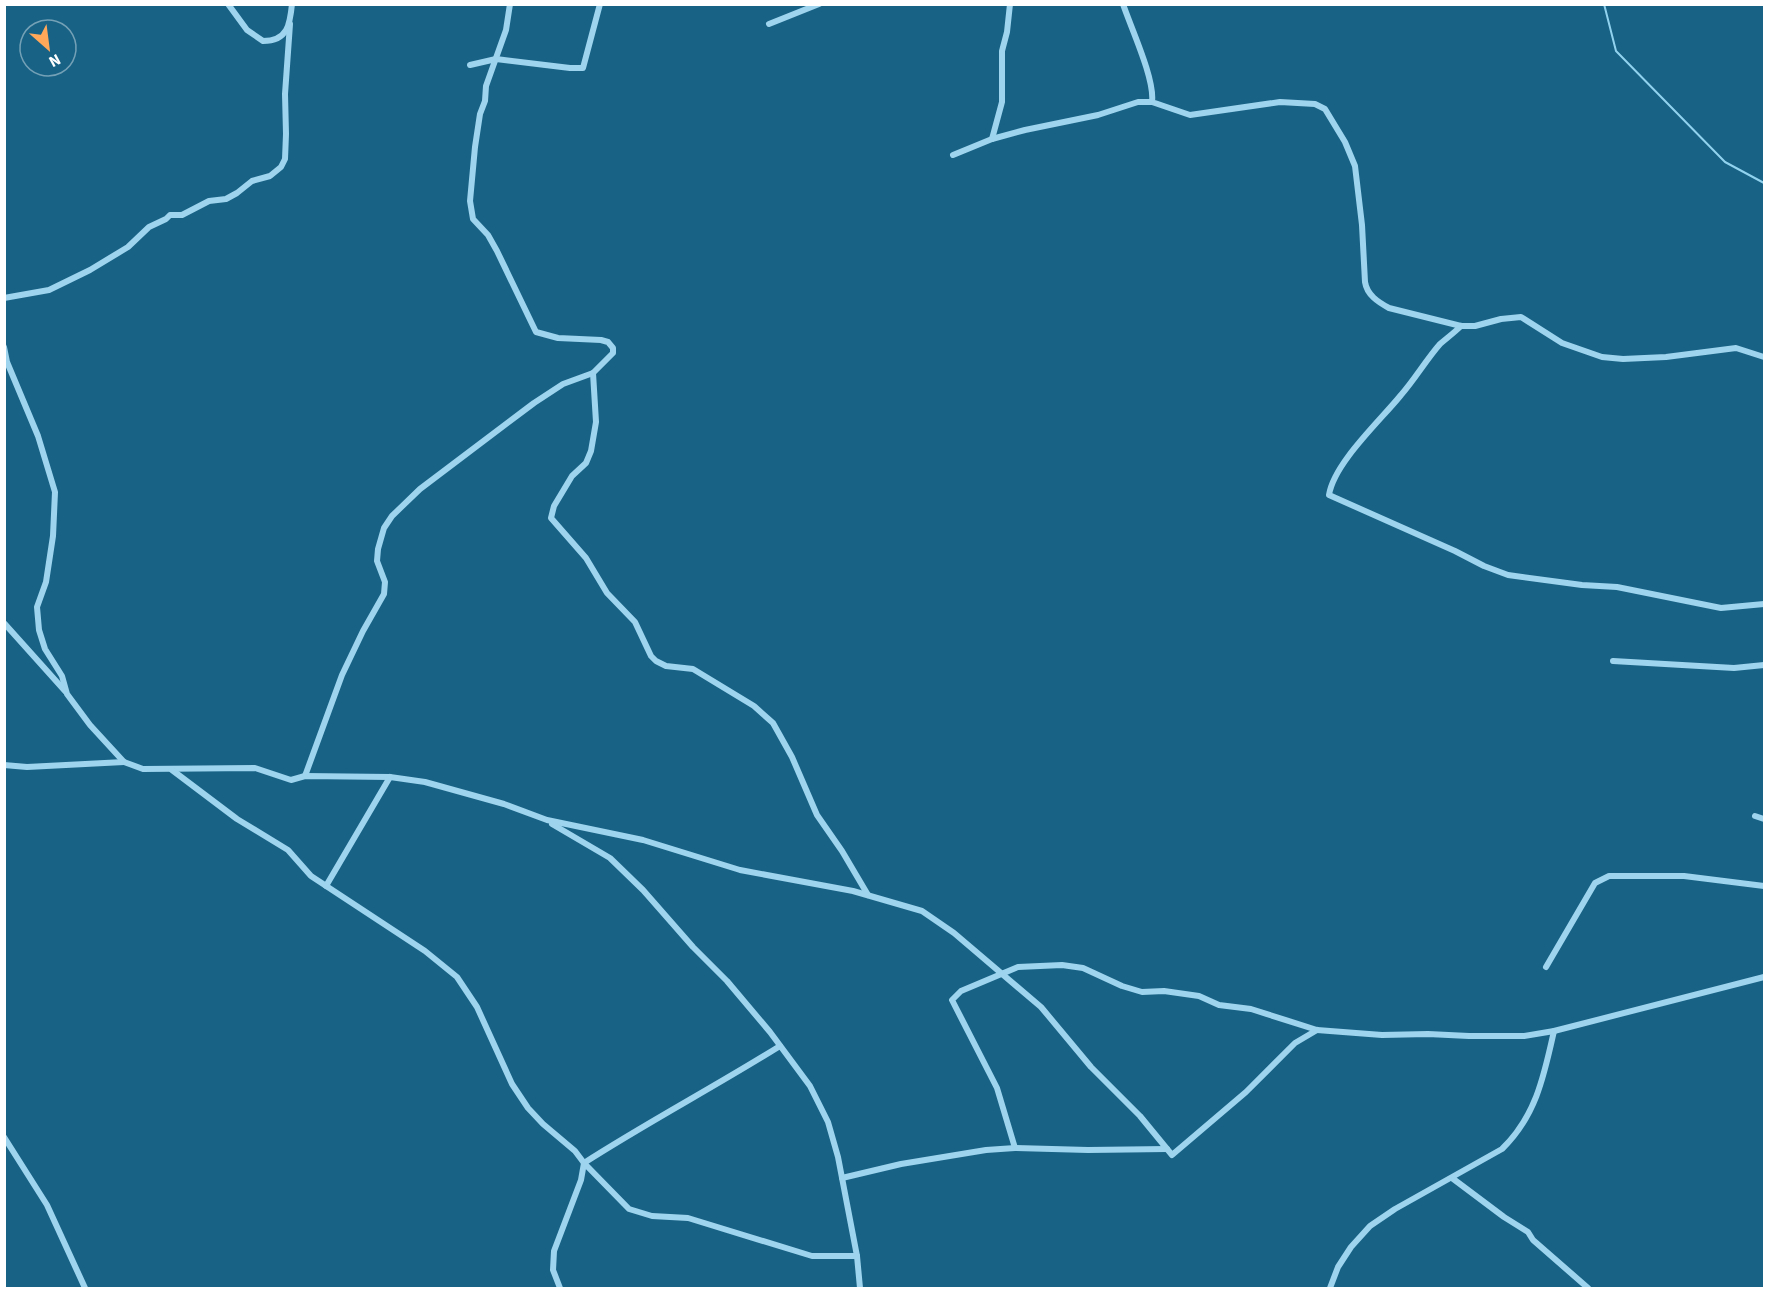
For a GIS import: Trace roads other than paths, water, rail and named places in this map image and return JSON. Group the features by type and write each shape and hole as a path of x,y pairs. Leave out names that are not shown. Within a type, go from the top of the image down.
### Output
{"street":[{"path":"228,4 247,30 263,41 277,38 290,24"},
{"path":"4,298 49,290 128,247 149,227 170,215 182,215 209,201 226,199 237,194 252,181 270,176 281,167 285,159 285,94 292,4"},
{"path":"305,776 350,659 384,594 385,582 378,561 378,549 384,528 392,516 420,489 534,403 563,384 593,373 613,353 611,345 601,340 558,338 536,332 497,251 488,235 473,219 470,201 480,114 486,101 486,86 506,30 510,4"},
{"path":"470,65 496,59 584,68 600,4"},
{"path":"769,24 808,6 819,4"},
{"path":"992,139 1002,102 1002,51 1010,4"},
{"path":"1123,4 1149,77 1153,92 1152,102"},
{"path":"953,155 992,139 1060,121 1098,115 1138,102 1152,102 1190,115 1280,102 1321,105 1340,132 1355,166 1362,225 1365,282 1368,291 1379,303 1389,308 1461,326 1475,326 1521,317 1577,349 1602,357 1666,357 1736,348 1764,357"},
{"path":"1461,326 1440,344 1401,395 1370,429 1347,459 1329,495 1508,575 1582,585 1617,587 1721,608 1764,604"},
{"path":"4,347 7,362 38,435 55,492 53,536 46,582 37,607 39,630 45,649 62,676 67,694"},
{"path":"593,373 596,422 591,451 586,463 572,476 554,506 550,516 552,522 577,547 607,594 635,622 651,656 666,666 693,669 754,706 773,723 792,757 817,815 868,895"},
{"path":"4,623 124,762"},
{"path":"1613,661 1734,668 1764,665"},
{"path":"4,765 27,767 124,762 143,769 255,768 291,780 305,776 390,777 425,782 504,804 547,820 643,840 754,873 868,895 927,914 1003,973 1041,1007 1091,1066 1140,1116 1172,1155 1246,1092 1295,1043 1317,1030"},
{"path":"172,770 237,819 288,850 311,876 425,951 457,977 477,1007 512,1084 528,1108 543,1124 576,1151 584,1163 629,1209 652,1216 688,1218 812,1256 857,1256"},
{"path":"326,886 390,777"},
{"path":"1755,816 1764,819"},
{"path":"547,820 610,858 622,868 727,981 810,1086 833,1137 857,1256 860,1288"},
{"path":"1546,967 1595,883 1609,876 1684,876 1764,886"},
{"path":"1015,1148 997,1088 952,1000 962,991 1023,966 1073,966 1142,992 1164,991 1199,996 1219,1005 1251,1009 1317,1030 1382,1035 1524,1036 1554,1031 1764,977"},
{"path":"1330,1288 1338,1267 1351,1247 1370,1226 1395,1209 1502,1149 1516,1135 1543,1081 1554,1031"},
{"path":"560,1288 553,1270 554,1251 581,1180 584,1163 780,1046"},
{"path":"4,1137 47,1205 85,1288"},
{"path":"842,1178 986,1150 1015,1148 1167,1149"},
{"path":"1452,1178 1528,1232 1533,1240 1588,1288"}],"waterway":[{"path":"1604,4 1616,51 1725,162 1764,183"}]}
